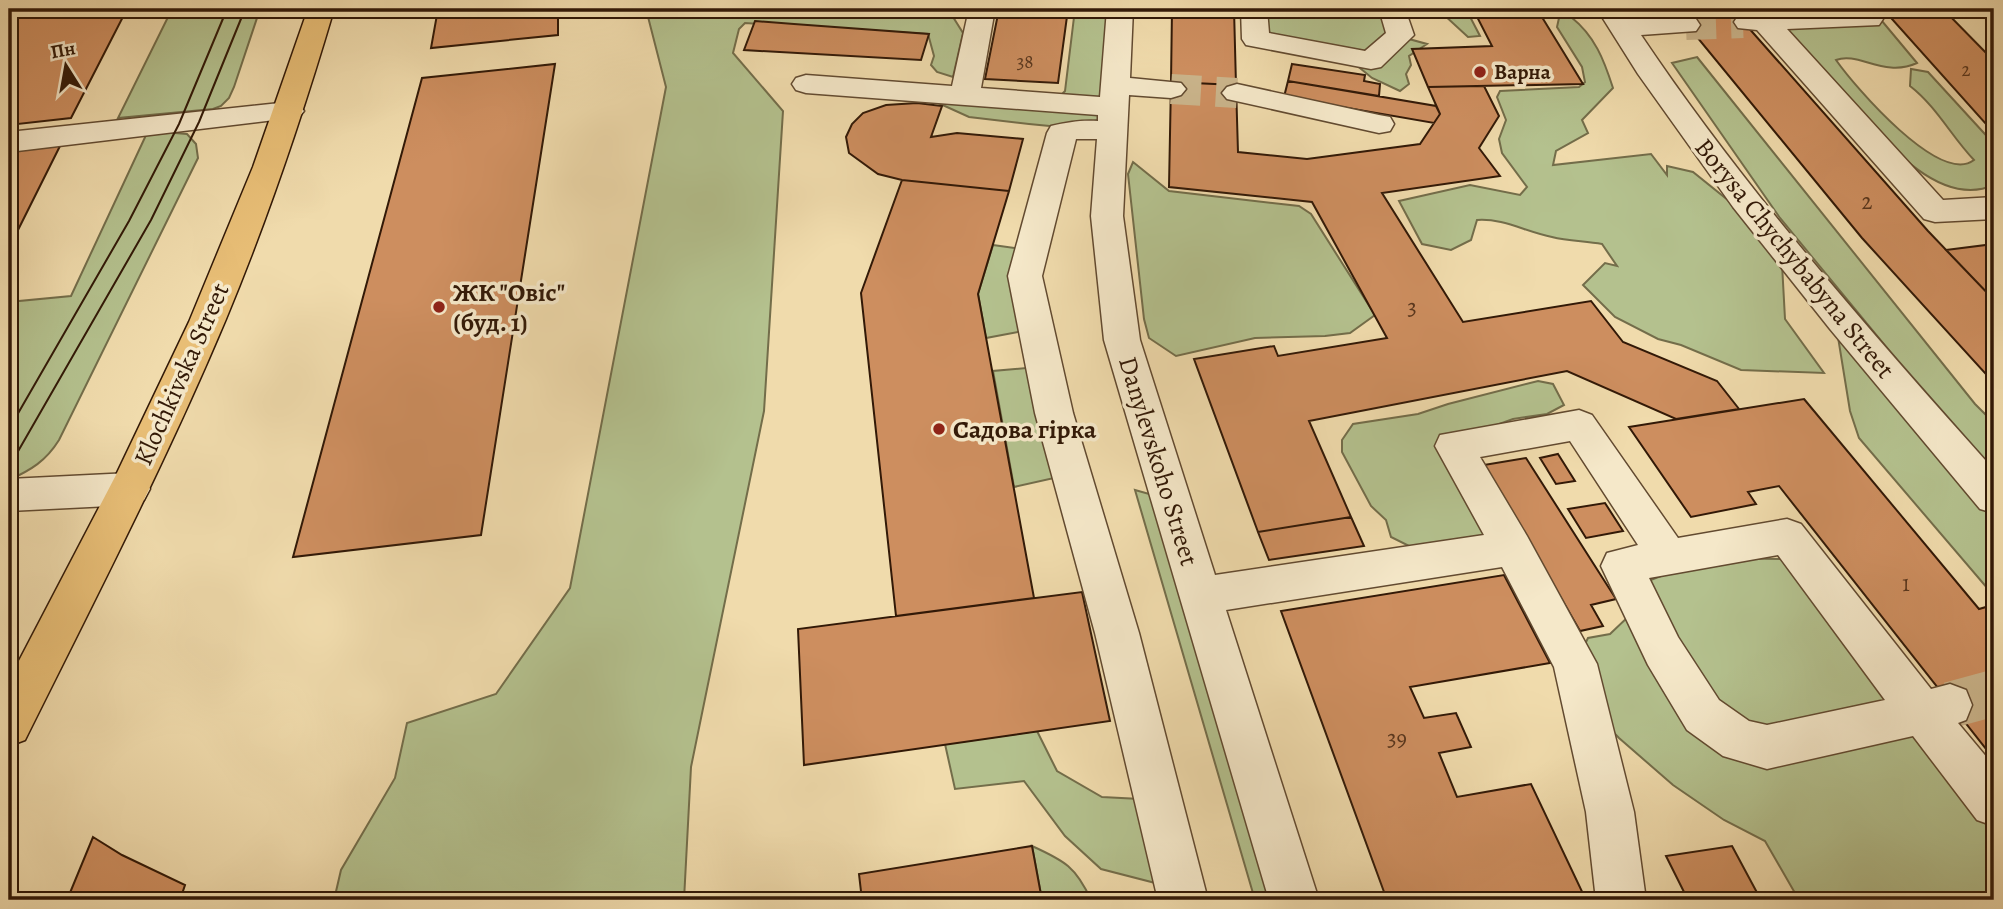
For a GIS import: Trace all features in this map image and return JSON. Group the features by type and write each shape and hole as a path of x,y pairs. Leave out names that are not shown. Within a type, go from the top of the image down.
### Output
{"main road":[{"name":"Klochkivska Street","path":"9,725 130,489 208,320 289,111 321,9"}],"street":[{"path":"965,96 982,9"},
{"name":"Danylevskoho Street","path":"1120,9 1107,216 1122,340 1294,900"},
{"path":"1254,9 1256,39 1371,61 1400,34 1392,9"},
{"path":"1616,18 1686,25"},
{"name":"Borysa Chychybabyna Street","path":"1616,18 1701,142 1786,252 1994,497"},
{"path":"1869,19 1754,22 1935,211 1994,208"},
{"path":"806,84 1113,108"},
{"path":"1171,89 1113,108 1079,129 1062,133 1025,276 1054,413 1117,633 1183,900"},
{"path":"1237,93 1378,124"},
{"path":"9,142 289,111"},
{"path":"1621,900 1610,812 1575,664 1454,446 1579,425 1668,557"},
{"path":"9,495 130,489"},
{"path":"1936,709 1766,747 1739,741 1703,715 1662,651 1622,566 1787,536 1936,709 1994,803"},
{"path":"1200,596 1513,548"}],"green space":[{"path":"172,9 260,9 229,98 213,109 118,118"},
{"path":"646,9 948,9 963,33 953,77 937,72 931,65 934,56 928,34 745,23 739,29 733,53 783,111 764,411 691,767 684,900 334,900 341,870 395,778 407,723 496,694 570,588 666,87"},
{"path":"1075,9 1112,9 1104,119 1060,127 969,117 925,97 1049,108 1065,91"},
{"path":"1272,9 1358,9 1360,14 1373,10 1382,14 1409,39 1427,44 1409,56 1411,65 1406,74 1409,84 1400,91 1372,78 1355,64 1282,48 1261,28 1257,13"},
{"path":"1442,9 1466,9 1480,36 1468,37 1443,14"},
{"path":"1744,9 1872,9 1917,63 1894,68 1853,59 1836,60 1879,110 1920,147 1941,159 1959,164 1974,160 1928,103 1910,86 1911,69 1928,72 1994,144 1994,185 1971,190 1948,186 1926,175 1885,140 1801,49 1770,22"},
{"path":"1571,17 1598,49 1613,88 1582,120 1588,133 1556,151 1553,165 1651,154 1667,175 1667,166 1693,172 1734,205 1782,264 1785,319 1824,373 1741,370 1681,345 1658,339 1615,317 1583,285 1605,263 1617,266 1602,244 1542,235 1505,223 1477,220 1471,240 1451,250 1422,244 1399,201 1470,185 1520,195 1527,187 1502,153 1499,139 1506,120 1497,97 1500,91 1579,87 1585,82 1582,67 1557,27 1559,18"},
{"path":"1697,57 1975,404 1994,423 1994,478 1780,218 1672,63"},
{"path":"147,133 187,134 196,144 198,158 59,440 37,464 9,480 9,302 71,296"},
{"path":"1133,162 1169,191 1299,206 1311,214 1375,315 1350,333 1255,338 1176,356 1149,338 1144,319 1128,174"},
{"path":"993,245 1021,249 1028,330 986,338 978,294"},
{"path":"1837,331 1994,509 1994,596 1859,438 1850,411"},
{"path":"1037,367 1063,476 1014,487 993,371"},
{"path":"1538,381 1553,384 1564,405 1547,414 1513,419 1463,437 1494,534 1425,554 1391,537 1386,520 1371,506 1342,452 1342,440 1353,424 1418,414"},
{"path":"1135,490 1160,497 1281,900 1255,900"},
{"path":"1708,558 1787,559 1994,821 1994,900 1799,900 1765,841 1724,820 1673,785 1619,738 1594,712 1575,664 1588,638 1610,634 1629,616 1648,581"},
{"path":"1037,731 1057,771 1102,797 1140,799 1167,886 1101,869 1065,836 1024,781 955,789 945,744"},
{"path":"1032,846 1068,866 1091,900 1042,900"}],"building":[{"path":"9,9 127,9 71,118 9,125"},
{"path":"438,9 558,9 558,35 431,48"},
{"path":"999,9 1068,9 1058,83 985,79"},
{"path":"1172,9 1234,9 1236,85 1171,82"},
{"path":"1473,9 1537,9 1583,84 1428,87 1412,49 1492,46"},
{"path":"1674,9 1732,9 1928,231 1994,300 1994,383 1862,238"},
{"path":"1883,9 1943,9 1994,61 1994,133"},
{"path":"755,21 929,34 921,60 744,50"},
{"name":"ЖК \"Овіс\" (буд. 1)","path":"555,64 481,535 293,557 422,78"},
{"path":"1292,64 1365,75 1364,81 1380,84 1379,96 1288,81"},
{"path":"1288,81 1436,106 1440,114 1434,123 1284,97"},
{"path":"1171,82 1236,85 1238,152 1307,159 1420,144 1440,114 1428,87 1484,86 1499,116 1479,148 1500,176 1382,193 1463,322 1591,301 1623,342 1717,381 1739,409 1676,419 1567,371 1309,421 1351,517 1258,532 1194,359 1274,346 1278,356 1387,338 1312,202 1169,187"},
{"path":"917,103 942,106 931,137 957,133 1023,139 1009,191 902,180 878,174 849,153 846,137 852,124 863,113 886,105"},
{"path":"61,144 9,248 9,149"},
{"name":"Садова гірка","path":"902,180 1009,191 978,294 1034,598 896,616 861,293"},
{"path":"1994,244 1994,300 1946,250"},
{"path":"1804,399 1979,609 1986,607 1994,617 1994,759 1779,486 1748,492 1756,504 1691,517 1629,427"},
{"path":"1558,454 1575,481 1556,484 1540,458"},
{"path":"1526,458 1616,599 1591,605 1603,626 1580,631 1484,465"},
{"path":"1605,503 1623,531 1586,538 1568,509"},
{"path":"1351,517 1364,546 1269,560 1258,532"},
{"path":"1504,575 1550,663 1410,687 1424,718 1456,713 1471,747 1439,753 1457,797 1531,784 1586,900 1387,900 1281,611"},
{"path":"1082,592 1110,721 804,765 798,629"},
{"path":"93,837 122,855 185,885 180,900 67,900"},
{"path":"1032,846 1042,900 862,900 859,874"},
{"path":"1732,846 1761,900 1688,900 1666,856"}],"tunnel":[{"path":"1686,25 1743,23"},
{"path":"1171,89 1237,93"},
{"path":"1950,705 1994,693"}],"tram line":[{"path":"9,429 129,221 179,124 227,9"},
{"path":"9,467 151,220 199,122 245,9"}],"place":[{"name":"Варна","path":"1480,72"},
{"name":"ЖК \"Овіс\" (буд. 1)","path":"439,307"},
{"name":"Садова гірка","path":"939,429"}]}
